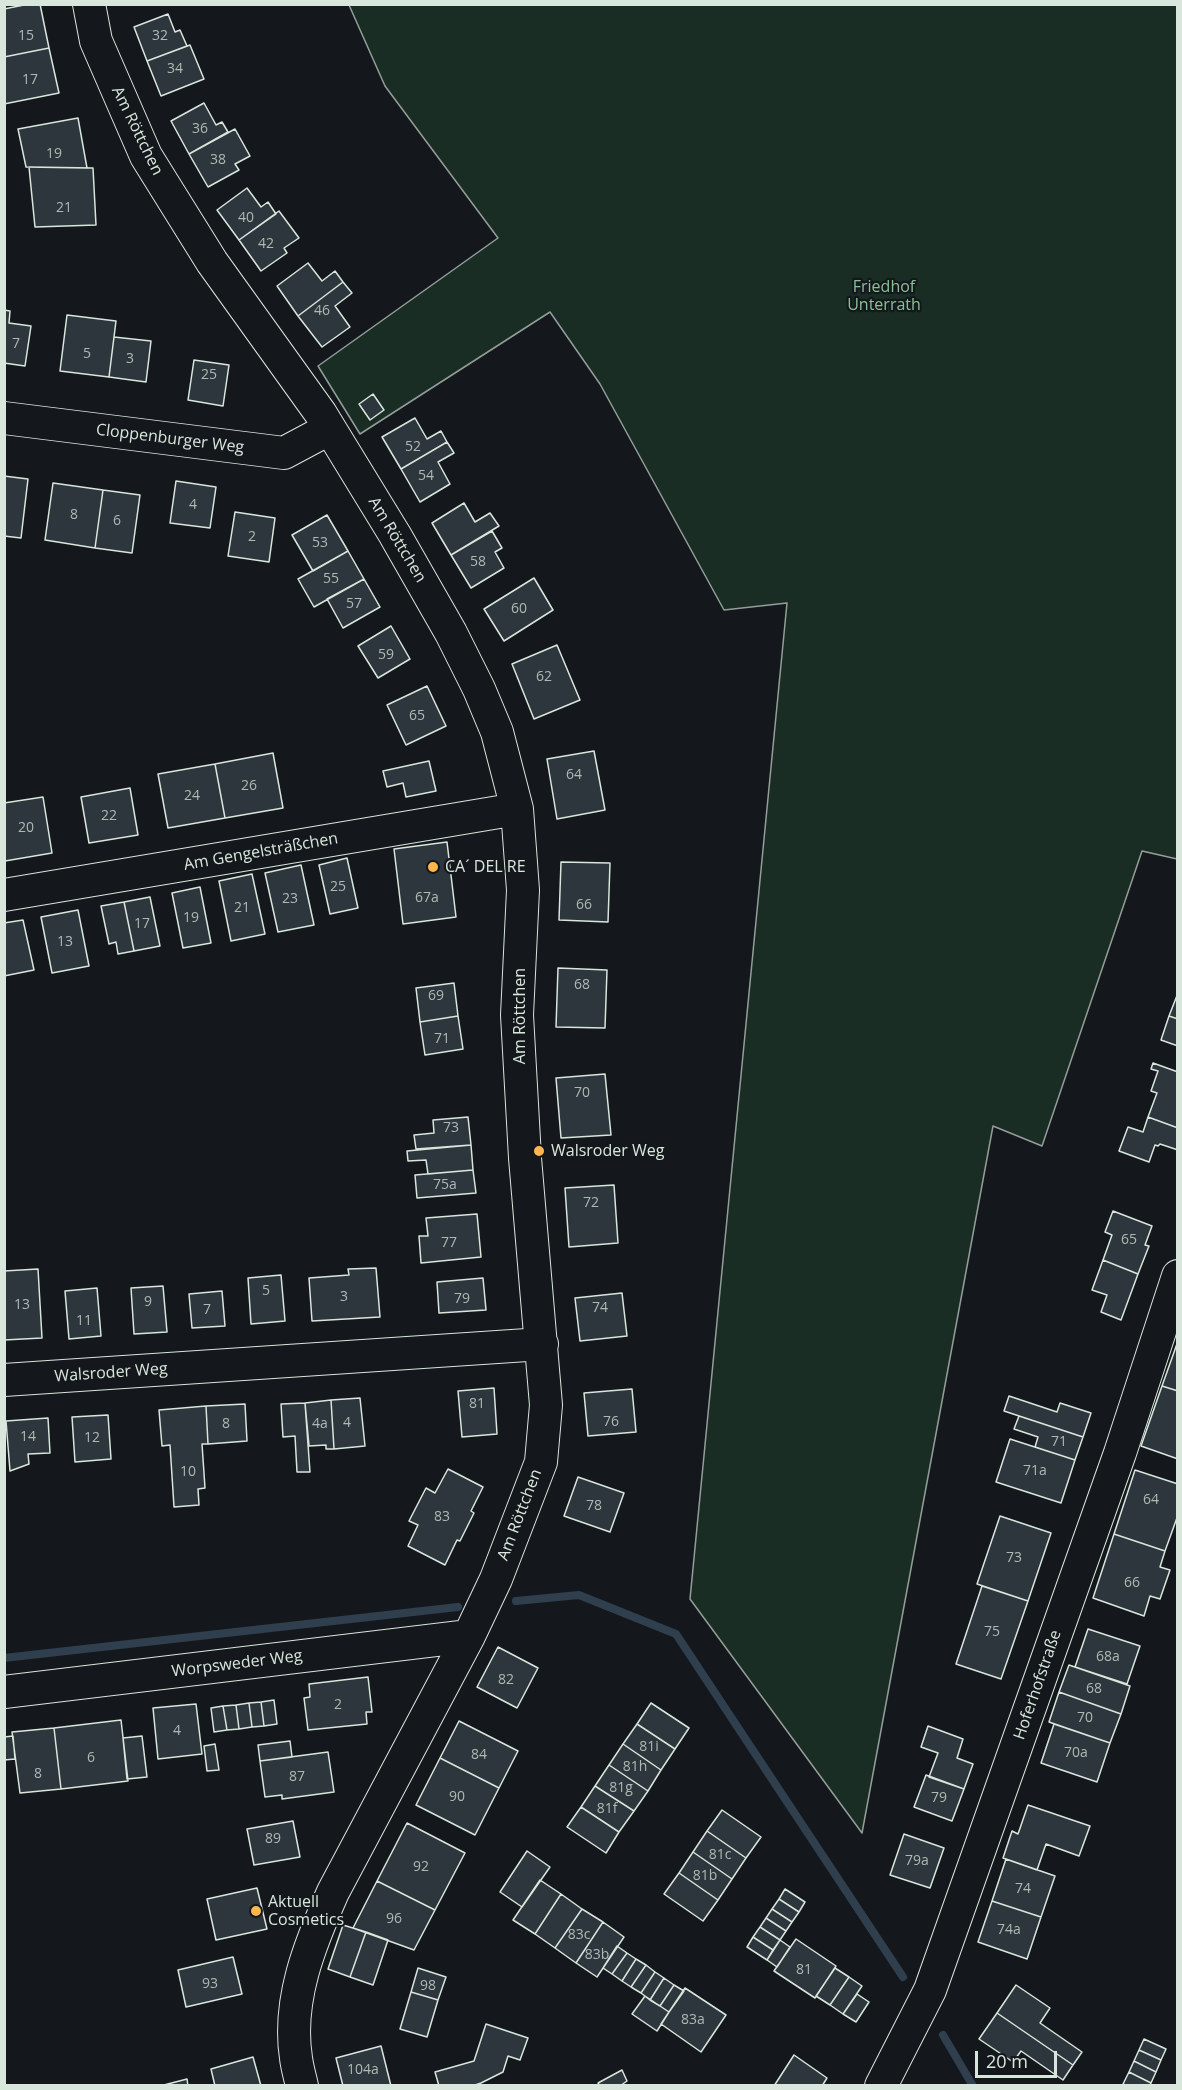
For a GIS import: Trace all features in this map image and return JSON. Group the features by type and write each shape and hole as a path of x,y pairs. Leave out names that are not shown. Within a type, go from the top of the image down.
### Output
{"street":[{"name":"Am Röttchen","path":"89,4 96,41 146,156 212,262 321,414 401,545 465,661 497,732 517,808 522,881 517,1015 525,1158 546,1405 541,1462 496,1579 469,1636 333,1892 314,1934 300,1979 295,2019 296,2058 302,2085"},
{"name":"Cloppenburger Weg","path":"4,418 284,453 329,429"},
{"name":"Am Gengelsträßchen","path":"4,895 517,808"},
{"name":"Hoferhofstraße","path":"881,2085 930,1990 1120,1453 1178,1276"},
{"name":"Walsroder Weg","path":"4,1380 542,1344"},
{"name":"Worpsweder Weg","path":"4,1692 469,1636"}],"green space":[{"name":"Friedhof Unterrath","path":"349,5 1177,5 1177,859 1142,851 1042,1146 993,1126 862,1833 690,1599 787,603 724,610 600,384 550,312 360,434 318,366 498,238 385,86"}],"building":[{"path":"40,4 49,48 4,57 4,9"},
{"path":"168,14 175,32 180,30 187,46 147,61 134,27"},
{"path":"190,45 204,79 161,96 147,61"},
{"path":"49,48 59,93 4,104 4,57"},
{"path":"204,103 216,125 222,122 228,132 189,154 171,121"},
{"path":"78,118 87,168 26,167 18,129"},
{"path":"235,129 250,156 235,164 239,170 208,187 189,154"},
{"path":"29,167 93,168 96,225 35,227"},
{"path":"247,188 261,207 268,202 276,214 239,240 217,210"},
{"path":"279,211 299,238 284,248 287,253 261,271 239,240"},
{"path":"308,263 322,281 335,271 343,282 298,316 277,286"},
{"path":"343,282 352,293 335,306 350,327 322,347 298,316"},
{"path":"4,310 10,311 9,323 31,326 25,366 4,363"},
{"path":"67,315 116,321 109,377 60,371"},
{"path":"114,337 151,341 146,382 109,377"},
{"path":"194,360 229,365 223,406 188,400"},
{"path":"373,394 384,410 370,420 359,404"},
{"path":"415,418 427,439 441,431 447,442 401,469 382,437"},
{"path":"447,442 454,453 438,462 450,484 420,502 401,469"},
{"path":"4,476 28,479 21,538 4,536"},
{"path":"176,481 216,487 210,528 170,523"},
{"path":"53,483 103,490 95,548 45,540"},
{"path":"103,490 140,495 132,553 95,548"},
{"path":"464,503 475,522 490,513 499,526 451,555 432,523"},
{"path":"235,512 275,518 269,562 228,556"},
{"path":"327,515 348,551 313,571 292,535"},
{"path":"492,531 502,548 495,552 504,568 471,588 451,555"},
{"path":"348,551 364,579 314,607 298,579"},
{"path":"534,578 553,610 504,641 484,609"},
{"path":"364,579 380,607 343,628 327,599"},
{"path":"391,626 410,659 378,678 358,646"},
{"path":"557,645 580,700 534,719 512,664"},
{"path":"427,686 446,726 406,745 387,705"},
{"path":"594,751 605,810 557,819 547,759"},
{"path":"273,753 283,808 225,818 215,764"},
{"path":"429,761 436,791 406,797 403,783 387,787 383,771"},
{"path":"215,764 225,818 168,828 158,774"},
{"path":"130,788 138,835 89,843 81,797"},
{"path":"43,797 52,853 5,861 4,803"},
{"path":"447,842 456,917 403,924 394,849"},
{"path":"347,858 358,908 330,914 319,865"},
{"path":"561,862 610,863 608,922 559,920"},
{"path":"301,865 314,925 278,932 265,873"},
{"path":"252,874 265,934 231,941 219,881"},
{"path":"200,887 211,943 183,948 172,893"},
{"path":"150,897 160,946 134,951 124,902"},
{"path":"124,902 134,951 118,954 116,942 109,944 101,906"},
{"path":"78,910 89,966 52,973 41,917"},
{"path":"23,920 34,970 4,976 4,923"},
{"path":"558,968 607,970 605,1028 556,1027"},
{"path":"454,983 458,1016 420,1022 416,988"},
{"path":"1178,993 1178,1019 1169,1016"},
{"path":"458,1016 463,1049 425,1055 420,1022"},
{"path":"1169,1016 1178,1019 1178,1046 1161,1040"},
{"path":"1153,1063 1178,1072 1178,1128 1148,1117 1157,1093 1151,1091 1158,1071 1151,1069"},
{"path":"605,1074 611,1135 561,1138 556,1078"},
{"path":"468,1117 471,1145 416,1149 414,1135 434,1133 433,1120"},
{"path":"1148,1117 1178,1128 1178,1150 1160,1144 1155,1145 1149,1162 1119,1151 1128,1127 1143,1132"},
{"path":"471,1145 473,1170 428,1174 426,1160 408,1161 407,1151"},
{"path":"473,1170 476,1193 417,1198 415,1175"},
{"path":"614,1185 618,1243 569,1247 565,1188"},
{"path":"1113,1211 1152,1226 1145,1245 1149,1246 1138,1274 1103,1260 1112,1235 1105,1232"},
{"path":"477,1214 481,1257 421,1263 419,1236 428,1236 426,1218"},
{"path":"1103,1260 1138,1274 1121,1320 1101,1312 1107,1295 1092,1290"},
{"path":"376,1268 380,1317 312,1321 309,1278 349,1275 348,1269"},
{"path":"38,1269 42,1338 4,1340 4,1271"},
{"path":"281,1275 285,1321 251,1324 248,1278"},
{"path":"483,1278 486,1310 439,1313 437,1282"},
{"path":"163,1286 167,1332 134,1334 131,1288"},
{"path":"97,1288 101,1336 69,1339 65,1291"},
{"path":"222,1291 225,1326 192,1328 189,1294"},
{"path":"622,1293 627,1336 580,1341 575,1298"},
{"path":"1178,1341 1178,1391 1162,1386"},
{"path":"1162,1386 1178,1391 1178,1459 1141,1446"},
{"path":"494,1388 497,1434 462,1437 458,1391"},
{"path":"632,1389 636,1432 588,1436 584,1393"},
{"path":"1009,1396 1057,1412 1060,1403 1091,1413 1083,1437 1004,1411"},
{"path":"360,1398 365,1446 334,1449 331,1400"},
{"path":"331,1400 334,1449 326,1449 326,1445 309,1446 305,1403"},
{"path":"305,1403 310,1472 297,1472 295,1436 283,1437 281,1404"},
{"path":"245,1404 247,1441 208,1444 206,1406"},
{"path":"206,1406 208,1444 202,1444 205,1488 198,1489 199,1505 174,1507 170,1445 162,1446 159,1410"},
{"path":"108,1415 111,1459 75,1462 72,1417"},
{"path":"1019,1416 1083,1437 1075,1460 1035,1447 1038,1437 1014,1429"},
{"path":"48,1418 50,1453 28,1454 29,1464 10,1471 6,1421"},
{"path":"1010,1439 1075,1460 1061,1503 996,1482"},
{"path":"448,1469 483,1487 471,1511 474,1513 445,1565 408,1546 418,1525 409,1521 426,1488 435,1493"},
{"path":"1135,1470 1178,1484 1178,1515 1165,1551 1114,1534"},
{"path":"578,1477 624,1493 610,1532 564,1516"},
{"path":"1000,1516 1051,1533 1028,1601 977,1584"},
{"path":"1114,1534 1165,1551 1160,1567 1170,1570 1160,1599 1150,1596 1144,1616 1093,1598"},
{"path":"982,1586 1028,1601 1001,1679 956,1664"},
{"path":"1088,1629 1140,1646 1127,1684 1075,1667"},
{"path":"498,1647 538,1668 517,1708 477,1687"},
{"path":"1069,1665 1130,1686 1121,1714 1059,1692"},
{"path":"368,1677 372,1712 366,1712 367,1724 308,1730 304,1698 310,1697 309,1684"},
{"path":"1059,1692 1121,1714 1110,1743 1049,1722"},
{"path":"274,1700 277,1724 264,1726 261,1702"},
{"path":"261,1702 264,1726 252,1727 249,1703"},
{"path":"249,1703 252,1727 239,1729 236,1705"},
{"path":"651,1703 689,1728 675,1749 637,1724"},
{"path":"196,1704 202,1754 158,1759 153,1708"},
{"path":"236,1705 239,1729 227,1730 223,1706"},
{"path":"223,1706 227,1730 214,1732 211,1708"},
{"path":"121,1720 128,1781 61,1789 54,1728"},
{"path":"459,1721 518,1751 499,1788 440,1758"},
{"path":"637,1724 675,1749 661,1770 623,1744"},
{"path":"1054,1724 1110,1743 1097,1782 1041,1763"},
{"path":"928,1726 963,1739 957,1758 973,1764 964,1789 929,1777 938,1753 921,1747"},
{"path":"54,1728 61,1789 20,1793 12,1732"},
{"path":"13,1736 15,1759 4,1760 4,1737"},
{"path":"142,1736 147,1777 127,1779 123,1738"},
{"path":"290,1741 292,1757 260,1761 258,1745"},
{"path":"215,1744 219,1770 207,1771 204,1746"},
{"path":"623,1744 661,1770 648,1791 609,1765"},
{"path":"328,1752 334,1792 282,1799 282,1795 265,1797 260,1761"},
{"path":"440,1758 499,1788 475,1835 416,1805"},
{"path":"609,1765 648,1791 634,1811 595,1786"},
{"path":"926,1775 964,1789 952,1821 914,1807"},
{"path":"595,1786 634,1811 619,1832 581,1807"},
{"path":"1028,1805 1090,1826 1079,1856 1046,1844 1037,1870 1003,1858 1012,1831 1018,1834"},
{"path":"581,1807 619,1832 606,1853 567,1827"},
{"path":"722,1810 761,1837 746,1858 707,1831"},
{"path":"293,1821 300,1857 254,1865 247,1829"},
{"path":"407,1823 465,1853 435,1910 377,1881"},
{"path":"707,1831 746,1858 732,1879 693,1852"},
{"path":"904,1834 944,1848 930,1888 890,1875"},
{"path":"527,1851 550,1867 522,1907 500,1892"},
{"path":"693,1852 732,1879 718,1900 679,1873"},
{"path":"1006,1859 1055,1876 1041,1917 992,1901"},
{"path":"679,1873 718,1900 703,1921 664,1894"},
{"path":"540,1880 561,1894 535,1934 513,1920"},
{"path":"377,1881 435,1910 414,1950 353,1928"},
{"path":"257,1888 267,1929 216,1940 207,1899"},
{"path":"785,1889 805,1902 799,1912 779,1899"},
{"path":"561,1894 582,1909 555,1948 535,1934"},
{"path":"779,1899 799,1912 792,1922 772,1909"},
{"path":"992,1901 1041,1917 1027,1959 978,1942"},
{"path":"582,1909 603,1922 576,1963 555,1948"},
{"path":"772,1909 792,1922 786,1931 766,1918"},
{"path":"766,1918 786,1931 780,1940 760,1927"},
{"path":"603,1922 624,1937 597,1977 576,1963"},
{"path":"343,1925 366,1932 350,1977 328,1969"},
{"path":"760,1927 780,1940 773,1950 753,1937"},
{"path":"366,1932 388,1940 373,1985 350,1977"},
{"path":"753,1937 773,1950 767,1960 747,1947"},
{"path":"796,1939 836,1966 815,1998 774,1971"},
{"path":"780,1940 790,1947 777,1967 767,1960"},
{"path":"617,1946 627,1953 612,1974 603,1968"},
{"path":"627,1953 636,1959 622,1981 612,1974"},
{"path":"233,1957 242,1994 186,2007 178,1970"},
{"path":"636,1959 646,1965 631,1987 622,1981"},
{"path":"646,1965 655,1972 641,1993 631,1987"},
{"path":"418,1968 446,1977 438,2000 411,1992"},
{"path":"835,1968 849,1977 830,2005 816,1996"},
{"path":"655,1972 664,1978 650,2000 641,1993"},
{"path":"849,1977 862,1986 843,2014 830,2005"},
{"path":"664,1978 674,1985 660,2006 650,2000"},
{"path":"674,1985 684,1991 669,2012 660,2006"},
{"path":"1016,1985 1050,2008 1040,2023 1082,2052 1073,2065 997,2013"},
{"path":"685,1988 726,2015 701,2052 661,2024"},
{"path":"411,1992 438,2000 427,2037 400,2029"},
{"path":"857,1994 869,2002 856,2022 843,2014"},
{"path":"645,1996 669,2012 657,2031 632,2014"},
{"path":"997,2013 1073,2065 1063,2080 1021,2051 1013,2062 979,2039"},
{"path":"486,2024 528,2038 520,2060 508,2056 503,2072 472,2086 439,2086 435,2072 474,2061"},
{"path":"1144,2039 1166,2049 1161,2060 1139,2050"},
{"path":"381,2046 391,2086 343,2086 336,2058"},
{"path":"1139,2050 1161,2060 1156,2072 1134,2061"},
{"path":"794,2055 827,2078 822,2086 774,2086"},
{"path":"253,2057 261,2086 215,2086 211,2069"},
{"path":"1134,2061 1156,2072 1151,2083 1129,2072"},
{"path":"622,2070 627,2081 620,2086 600,2086 598,2083"},
{"path":"1129,2072 1151,2083 1150,2086 1123,2084"},
{"path":"187,2079 188,2086 160,2086"}],"waterway":[{"path":"516,1601 579,1595 676,1634 903,1977"},
{"path":"4,1658 458,1607"},
{"path":"943,2035 973,2086"}],"place":[{"name":"CA´ DEL RE","path":"433,867"},
{"name":"Walsroder Weg","path":"539,1151"},
{"name":"Aktuell Cosmetics","path":"256,1911"}]}
